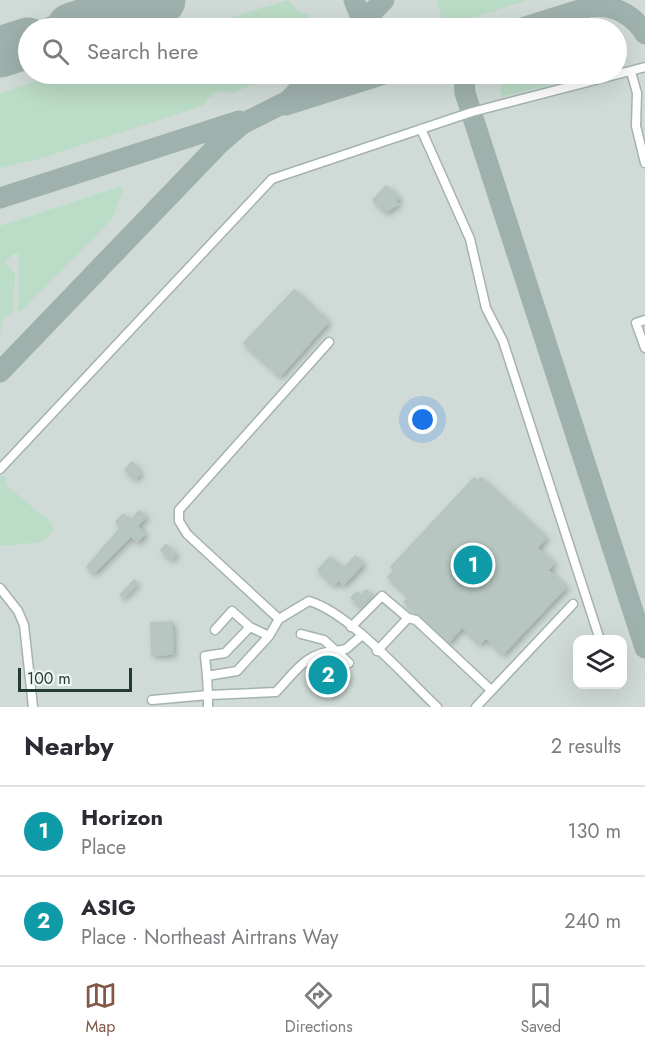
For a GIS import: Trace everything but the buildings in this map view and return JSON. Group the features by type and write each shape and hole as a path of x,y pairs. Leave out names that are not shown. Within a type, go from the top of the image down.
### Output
{"street":[{"path":"627,73 645,67"},
{"path":"630,72 637,93 636,126 645,163"},
{"path":"0,469 266,183 290,172 498,104 580,84"},
{"path":"421,129 470,239 486,308 503,341 599,635"},
{"path":"645,320 636,323 645,348"},
{"path":"279,619 187,534 179,521 179,510 329,342"},
{"path":"0,588 18,611 24,625 33,707"},
{"path":"351,627 382,596 408,618 416,620 491,690"},
{"path":"207,676 237,671 269,636 279,619 309,601 323,605 351,627 437,707"},
{"path":"476,707 573,604"},
{"path":"215,630 232,611 250,627 269,636"},
{"path":"377,651 408,618"},
{"path":"208,707 205,656 225,653 250,627"},
{"path":"301,634 324,640 349,663"},
{"path":"152,700 276,692 306,660 319,652 346,649 361,636"}],"shaded area":[{"path":"0,0 645,0 645,707 0,707"}],"green space":[{"path":"288,0 298,11 309,15 309,18 230,18"},
{"path":"436,0 528,0 470,18 442,18"},
{"path":"28,84 252,84 234,93 215,91 202,106 42,158 0,168 0,93"},
{"path":"501,84 553,84 504,96 500,94"},
{"path":"121,186 123,190 112,219 21,311 18,311 19,254 13,254 5,262 15,273 13,311 3,319 0,335 0,226"},
{"path":"0,477 7,479 5,484 49,521 54,529 43,542 0,546"}],"taxiway":[{"path":"68,18 103,0"},
{"path":"354,0 361,18"},
{"path":"367,18 384,0"},
{"path":"554,18 611,0"},
{"path":"593,7 616,9 636,22 645,34"},
{"path":"0,50 18,42"},
{"path":"0,372 220,143 242,124 288,101 304,84"},
{"path":"286,105 352,84"},
{"path":"465,84 465,93 645,648"},
{"path":"0,198 239,121"}],"runway":[{"path":"103,18 160,0"},
{"path":"0,52 18,46"}],"place":[{"name":"Horizon","path":"473,565"},
{"name":"ASIG","path":"328,675"}]}
